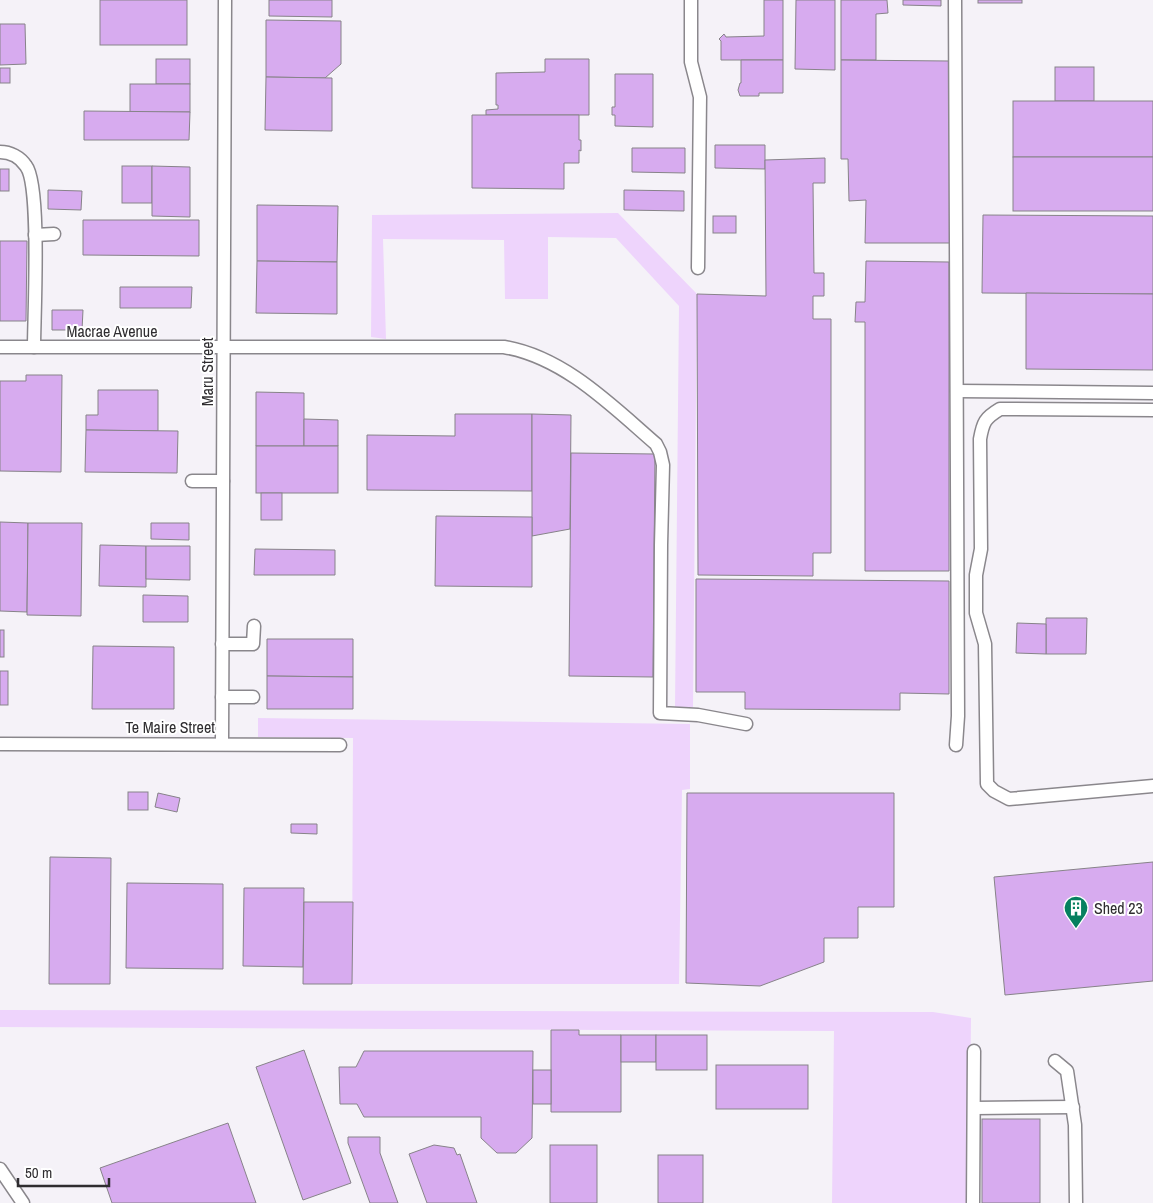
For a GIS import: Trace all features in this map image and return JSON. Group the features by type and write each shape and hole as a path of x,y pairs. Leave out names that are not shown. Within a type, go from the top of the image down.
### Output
{"street":[{"name":"Maru Street","path":"222,743 225,0"},
{"path":"691,0 691,62 700,98 698,268"},
{"path":"955,0 958,716 956,745"},
{"path":"0,152 11,152 27,166 32,182 35,235 34,347"},
{"path":"35,235 54,234"},
{"name":"Macrae Avenue","path":"0,347 504,347 530,353 550,362 607,402 656,444 662,458 660,713 698,715 746,724"},
{"path":"957,391 1153,393"},
{"path":"1153,410 1000,409 988,416 982,426 980,439 981,549 976,575 976,614 985,644 987,784 994,791 1009,799 1153,786"},
{"path":"192,481 222,481"},
{"path":"222,644 254,644 254,626"},
{"path":"222,697 254,697"},
{"name":"Te Maire Street","path":"0,744 222,743 340,745"},
{"path":"973,1203 974,1051"},
{"path":"1055,1062 1067,1071 1073,1107 1076,1203"},
{"path":"975,1108 1073,1107"},
{"path":"0,1169 22,1203"}],"shaded area":[{"path":"618,213 697,294 693,707 675,707 679,306 616,238 548,237 548,299 505,299 504,240 383,239 386,339 371,337 372,215"},
{"path":"258,718 690,724 690,789 682,790 679,984 352,984 353,738 258,737"},
{"path":"0,1010 933,1012 971,1018 969,1203 832,1203 834,1031 0,1027"}],"building":[{"path":"100,0 187,0 187,45 100,45"},
{"path":"269,0 332,0 332,17 269,16"},
{"path":"764,0 783,0 783,60 721,60 721,41 719,39 724,34 726,37 764,36"},
{"path":"796,0 835,0 835,70 795,69"},
{"path":"841,0 887,0 888,13 876,14 876,60 841,60"},
{"path":"903,0 941,0 941,6 903,5"},
{"path":"978,0 1022,0 1022,3 978,3"},
{"path":"266,20 341,21 341,64 325,78 266,77"},
{"path":"0,24 25,24 26,64 0,65"},
{"path":"156,59 190,59 190,84 156,84"},
{"path":"545,59 589,59 589,115 486,115 486,110 498,109 498,105 496,105 496,73 545,72"},
{"path":"741,60 783,60 783,93 759,93 759,96 740,96 738,90 741,83"},
{"path":"841,60 949,61 950,243 865,243 866,200 849,201 848,159 841,159"},
{"path":"1055,67 1094,67 1094,101 1055,101"},
{"path":"0,68 10,68 10,83 0,83"},
{"path":"615,74 653,74 653,127 615,126 615,115 612,115 612,107 615,107"},
{"path":"266,77 332,78 332,131 265,130"},
{"path":"130,84 190,84 190,112 130,112"},
{"path":"1013,101 1153,101 1153,157 1013,157"},
{"path":"84,111 190,112 189,140 84,140"},
{"path":"472,115 579,115 581,151 579,150 579,163 564,163 564,189 472,188"},
{"path":"715,145 765,145 765,169 715,168"},
{"path":"632,148 685,148 685,173 632,172"},
{"path":"1013,157 1153,157 1153,211 1013,211"},
{"path":"825,158 825,183 813,183 814,273 824,273 824,296 813,296 813,319 831,319 831,553 813,553 813,576 698,575 697,294 766,296 765,160"},
{"path":"122,166 152,166 152,203 122,203"},
{"path":"152,166 190,167 190,217 152,216"},
{"path":"0,169 9,169 9,191 0,191"},
{"path":"48,190 82,191 81,210 48,209"},
{"path":"624,190 684,191 684,211 624,210"},
{"path":"257,205 338,206 337,262 257,261"},
{"path":"983,215 1153,216 1153,294 982,293"},
{"path":"713,216 736,216 736,233 713,233"},
{"path":"83,220 199,220 199,256 83,255"},
{"path":"0,241 27,241 26,321 0,321"},
{"path":"257,261 337,262 337,314 256,313"},
{"path":"866,261 949,262 949,571 865,571 865,322 855,322 856,302 865,302"},
{"path":"120,287 192,287 191,308 120,308"},
{"path":"1026,293 1153,294 1153,370 1026,369"},
{"path":"52,310 83,310 82,330 52,330"},
{"path":"26,375 62,375 61,472 0,471 0,381 26,381"},
{"path":"98,390 158,390 158,431 86,430 86,415 98,415"},
{"path":"256,392 304,393 304,446 256,446"},
{"path":"455,414 532,414 532,491 367,490 367,435 455,436"},
{"path":"532,414 571,415 570,529 532,536"},
{"path":"304,419 338,420 338,446 304,446"},
{"path":"86,430 178,431 177,473 85,472"},
{"path":"256,446 338,446 338,493 256,493"},
{"path":"571,453 655,454 653,677 569,676"},
{"path":"261,493 282,493 282,520 261,520"},
{"path":"436,516 532,517 532,587 435,586"},
{"path":"0,522 28,523 27,612 0,611"},
{"path":"28,523 82,523 81,616 27,615"},
{"path":"151,523 189,523 189,540 151,539"},
{"path":"100,545 146,546 146,587 99,586"},
{"path":"146,546 190,546 190,580 146,579"},
{"path":"255,549 335,550 335,575 254,575"},
{"path":"696,579 949,581 949,694 900,693 900,710 745,709 745,692 696,692"},
{"path":"143,595 188,596 188,622 143,622"},
{"path":"1046,618 1087,618 1086,654 1046,654"},
{"path":"1017,623 1046,624 1046,654 1016,653"},
{"path":"0,630 4,630 4,657 0,657"},
{"path":"267,639 353,639 353,677 267,676"},
{"path":"93,646 174,647 174,709 92,709"},
{"path":"0,671 8,671 8,705 0,705"},
{"path":"267,676 353,677 353,709 267,709"},
{"path":"128,792 148,792 148,810 128,810"},
{"path":"158,793 180,798 177,812 155,807"},
{"path":"687,793 894,793 894,907 858,907 858,938 824,938 824,962 760,986 686,983"},
{"path":"291,824 317,824 317,834 291,833"},
{"path":"50,857 111,858 110,984 49,984"},
{"name":"Shed 23","path":"1153,862 1153,981 1005,995 994,877"},
{"path":"127,883 223,884 223,969 126,968"},
{"path":"244,888 304,888 303,967 243,966"},
{"path":"304,902 353,902 352,984 303,984"},
{"path":"551,1030 579,1030 579,1035 621,1035 621,1112 551,1112"},
{"path":"621,1035 656,1035 656,1062 621,1062"},
{"path":"656,1035 707,1035 707,1070 656,1070"},
{"path":"304,1050 351,1183 303,1200 256,1067"},
{"path":"364,1051 533,1051 532,1138 516,1153 497,1153 481,1138 481,1117 364,1117 357,1104 340,1104 339,1067 356,1067"},
{"path":"716,1065 808,1065 808,1109 716,1109"},
{"path":"533,1070 551,1070 551,1104 533,1104"},
{"path":"982,1119 1040,1119 1040,1203 982,1203"},
{"path":"228,1123 256,1203 112,1203 100,1168"},
{"path":"348,1137 380,1137 380,1153 398,1203 370,1203 348,1143"},
{"path":"434,1145 454,1148 457,1155 460,1154 477,1203 427,1203 409,1154"},
{"path":"550,1145 597,1145 597,1203 550,1203"},
{"path":"658,1155 703,1155 703,1203 658,1203"}],"place":[{"name":"Shed 23","path":"1076,929"}]}
